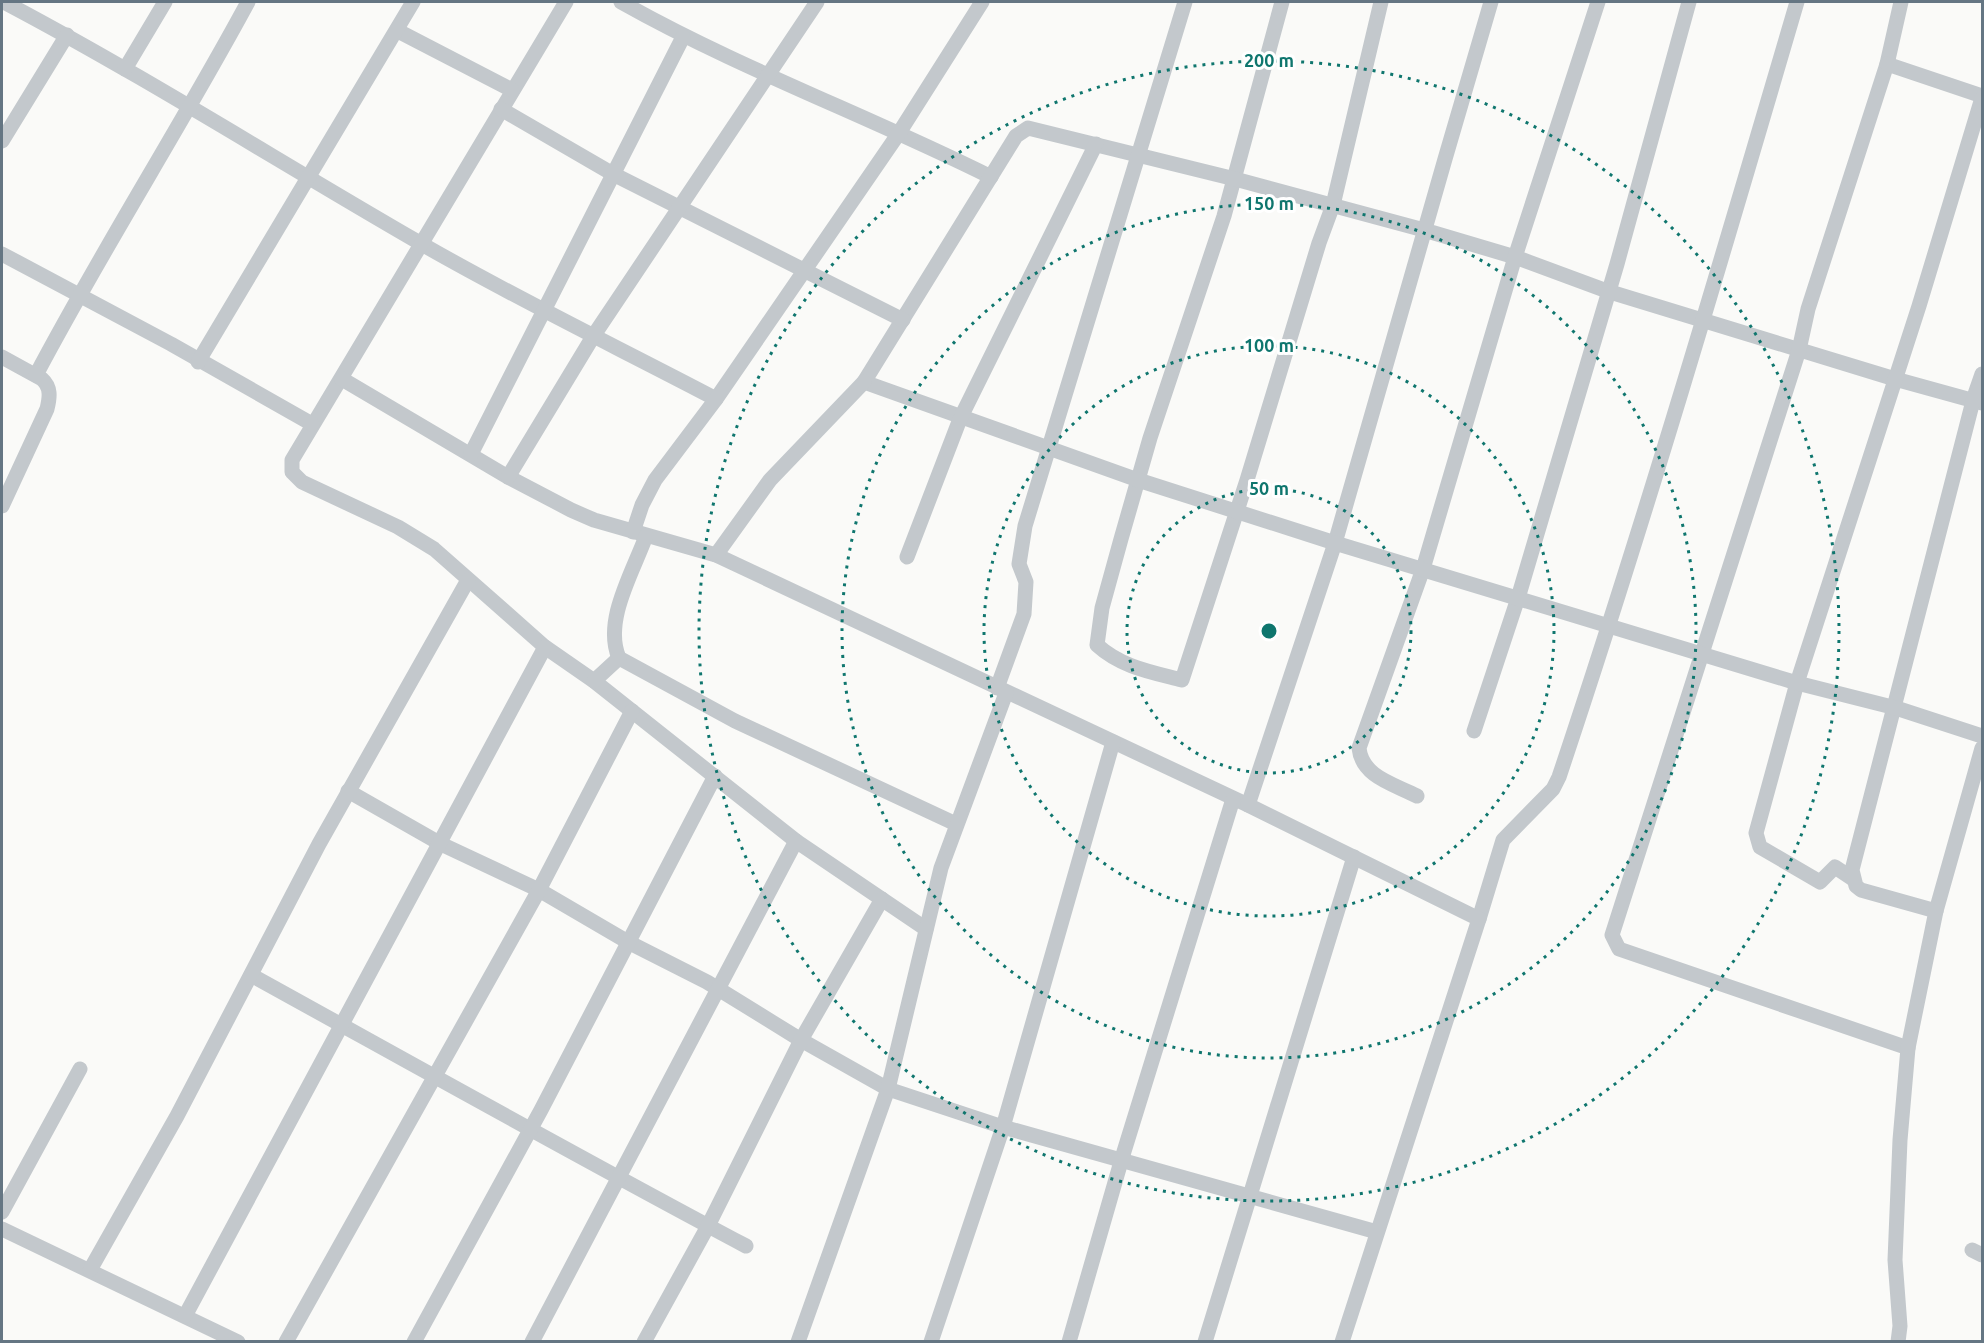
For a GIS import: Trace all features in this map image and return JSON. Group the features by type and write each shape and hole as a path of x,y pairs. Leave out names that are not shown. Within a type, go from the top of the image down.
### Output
{"street":[{"path":"4,2 67,35 422,244 545,312 716,399"},
{"path":"125,69 165,2"},
{"path":"36,375 78,295 190,108 248,2"},
{"path":"198,362 398,31 413,2"},
{"path":"566,2 342,379 312,424 292,460 292,472 297,478 417,537 434,549 545,647 594,681 796,841 926,928"},
{"path":"621,2 683,37 899,133 991,177"},
{"path":"508,477 594,335 817,2"},
{"path":"956,824 735,721 619,658 613,639 614,622 640,534 642,505 655,480 716,399 899,133 982,2"},
{"path":"798,1341 888,1089 926,928 956,824 1002,691 1023,614 1026,582 1019,564 1025,526 1185,2"},
{"path":"1282,2 1235,179 1138,480 1102,608 1096,645 1119,663 1182,680 1319,243 1333,205 1381,2"},
{"path":"1248,805 1335,543 1491,2"},
{"path":"1417,796 1370,772 1361,761 1359,748 1423,569 1515,257 1598,2"},
{"path":"1474,731 1518,598 1689,2"},
{"path":"1342,1341 1503,840 1553,789 1560,777 1610,625 1704,321 1797,2"},
{"path":"1901,2 1887,64 1808,309 1799,350 1704,654 1613,930 1613,940 1620,949 1908,1048"},
{"path":"398,31 512,90"},
{"path":"2,141 67,35"},
{"path":"471,454 683,37"},
{"path":"1853,879 1835,867 1820,882 1764,851 1756,842 1756,832 1797,683 1983,97 1887,64"},
{"path":"501,109 613,174 903,320"},
{"path":"716,555 770,480 864,382 1016,136 1028,128 1138,154 1424,230 1515,257 1607,291 1704,321 1895,379 1978,401"},
{"path":"907,557 960,419 1096,144"},
{"path":"2,256 171,344 198,362 312,424"},
{"path":"2,357 36,375 47,384 47,409 2,506"},
{"path":"1936,911 1870,894 1856,886 1852,870 1978,401 1983,374"},
{"path":"342,379 508,477 583,516 716,555 1248,805 1479,919"},
{"path":"864,382 960,419 1049,446 1138,480 1236,512 1797,683 1896,708 1983,736"},
{"path":"90,1270 177,1116 348,791 468,580"},
{"path":"185,1316 545,647"},
{"path":"594,681 619,658"},
{"path":"286,1341 539,890 632,711"},
{"path":"932,1341 1003,1127 1113,742"},
{"path":"1898,1341 1900,1326 1895,1251 1900,1140 1908,1048 1936,911 1983,748"},
{"path":"414,1341 529,1130 715,776"},
{"path":"348,791 441,844 539,890 628,942 717,988 801,1040 888,1089 1003,1127 1122,1158 1377,1232"},
{"path":"1069,1341 1122,1158 1233,799"},
{"path":"532,1341 796,841"},
{"path":"1205,1341 1354,857"},
{"path":"644,1341 708,1226 801,1040 882,899"},
{"path":"251,975 436,1076 529,1130 746,1246"},
{"path":"2,1212 80,1069"},
{"path":"2,1229 238,1341"}]}
